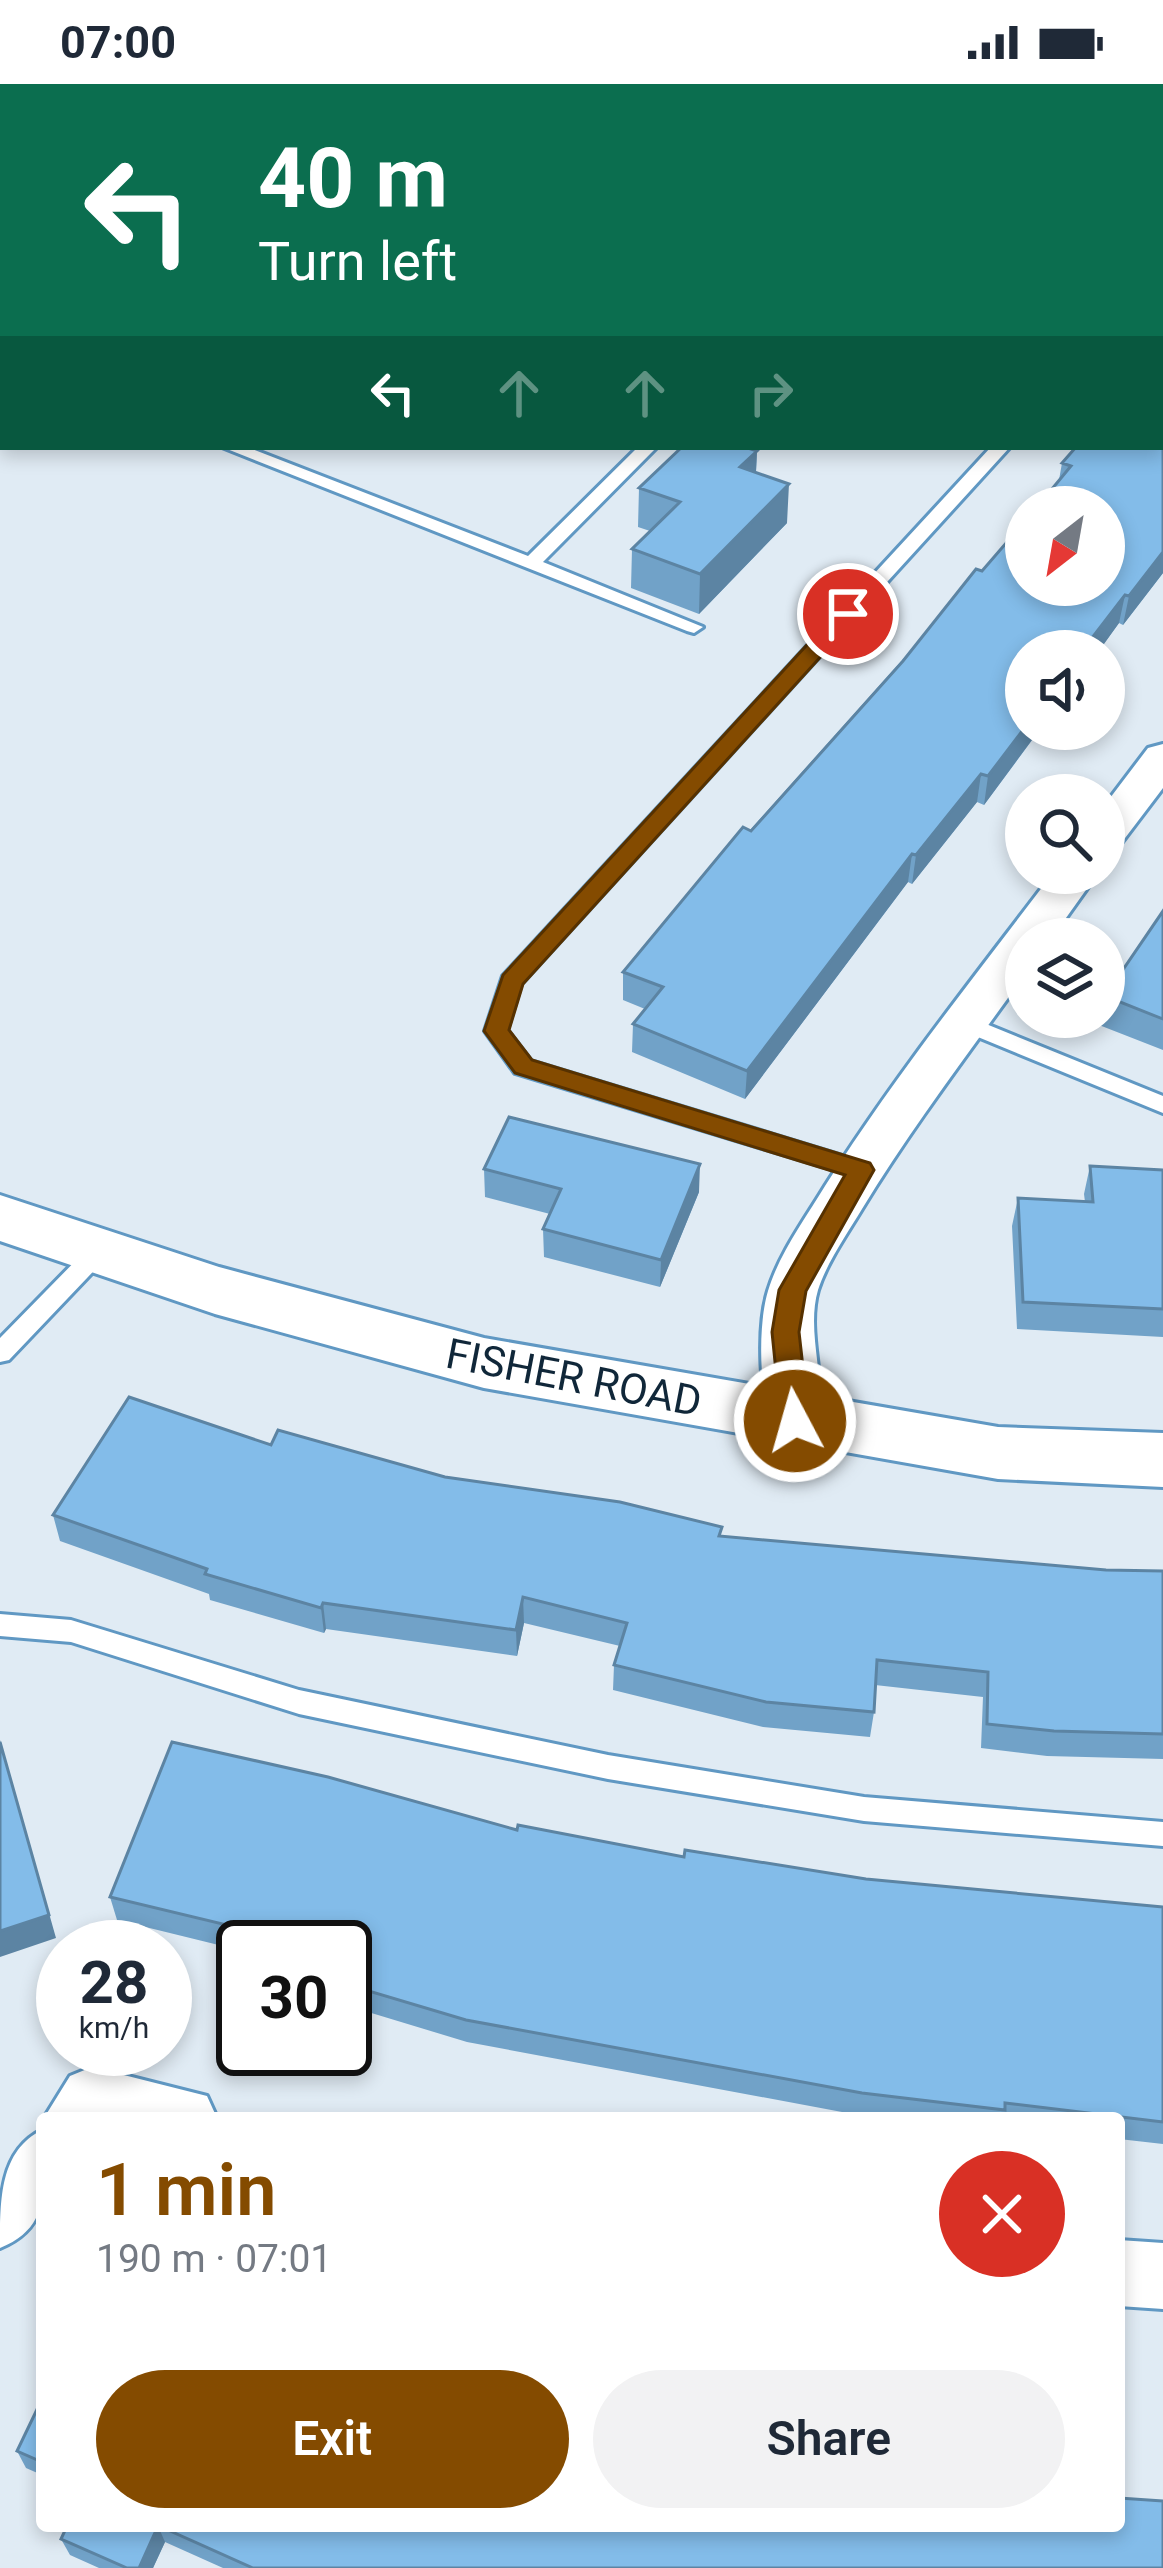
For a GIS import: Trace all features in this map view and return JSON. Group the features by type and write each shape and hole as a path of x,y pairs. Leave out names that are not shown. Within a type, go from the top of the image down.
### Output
{"street":[{"path":"1125,808 1163,758"},
{"path":"1042,918 1060,894"},
{"path":"795,1421 786,1332 793,1290 861,1170 1005,967"},
{"name":"FISHER ROAD","path":"0,1217 215,1290 484,1363 998,1453 1163,1460"},
{"path":"84,2108 124,2112"},
{"path":"0,2216 36,2170"},
{"path":"1125,2273 1163,2276"}],"lane":[{"path":"239,450 694,627"},
{"path":"532,563 645,450"},
{"path":"861,1170 524,1066 496,1031 512,981 998,450"},
{"path":"964,1023 1163,1105"},
{"path":"0,1353 99,1251"},
{"path":"0,1625 71,1631 299,1702 608,1767 864,1809 1163,1834"}],"building":[{"path":"679,450 754,450 740,467 789,484 700,574 632,549 680,502 639,488"},
{"path":"1073,450 1163,450 1163,552 1129,596 1125,595 1125,486 1054,486 1071,466 1062,463"},
{"path":"1005,544 1005,606 1117,606 1098,630 1005,630 1008,750 988,776 981,774 916,855 912,854 747,1071 633,1024 663,987 623,972 743,827 751,831 903,661 976,569 982,571"},
{"path":"1163,911 1163,1019 1125,1004 1125,967"},
{"path":"509,1117 700,1164 661,1260 543,1229 561,1189 484,1169"},
{"path":"1090,1166 1163,1170 1163,1309 1023,1302 1018,1198 1093,1202"},
{"path":"129,1397 271,1445 278,1430 445,1477 620,1502 722,1527 719,1536 1163,1571 1163,1734 987,1724 988,1672 877,1660 874,1712 766,1702 614,1665 627,1623 523,1597 516,1630 323,1603 321,1608 205,1574 207,1569 53,1515"},
{"path":"0,1742 49,1915 0,1931"},
{"path":"172,1742 328,1777 517,1830 518,1825 684,1857 685,1850 866,1879 1163,1907 1163,2122 1125,2117 1125,2112 1005,2103 1005,2110 862,2093 466,2020 372,1992 372,1920 216,1922 110,1897"},
{"path":"36,2411 36,2459 17,2451"},
{"path":"1125,2498 1163,2501 1163,2568 253,2568 172,2532 1125,2532"},
{"path":"64,2532 155,2532 139,2568 127,2568 61,2539"}],"route":[{"path":"795,1421 786,1332 793,1290 861,1170 524,1066 496,1031 512,981 848,614"}]}
